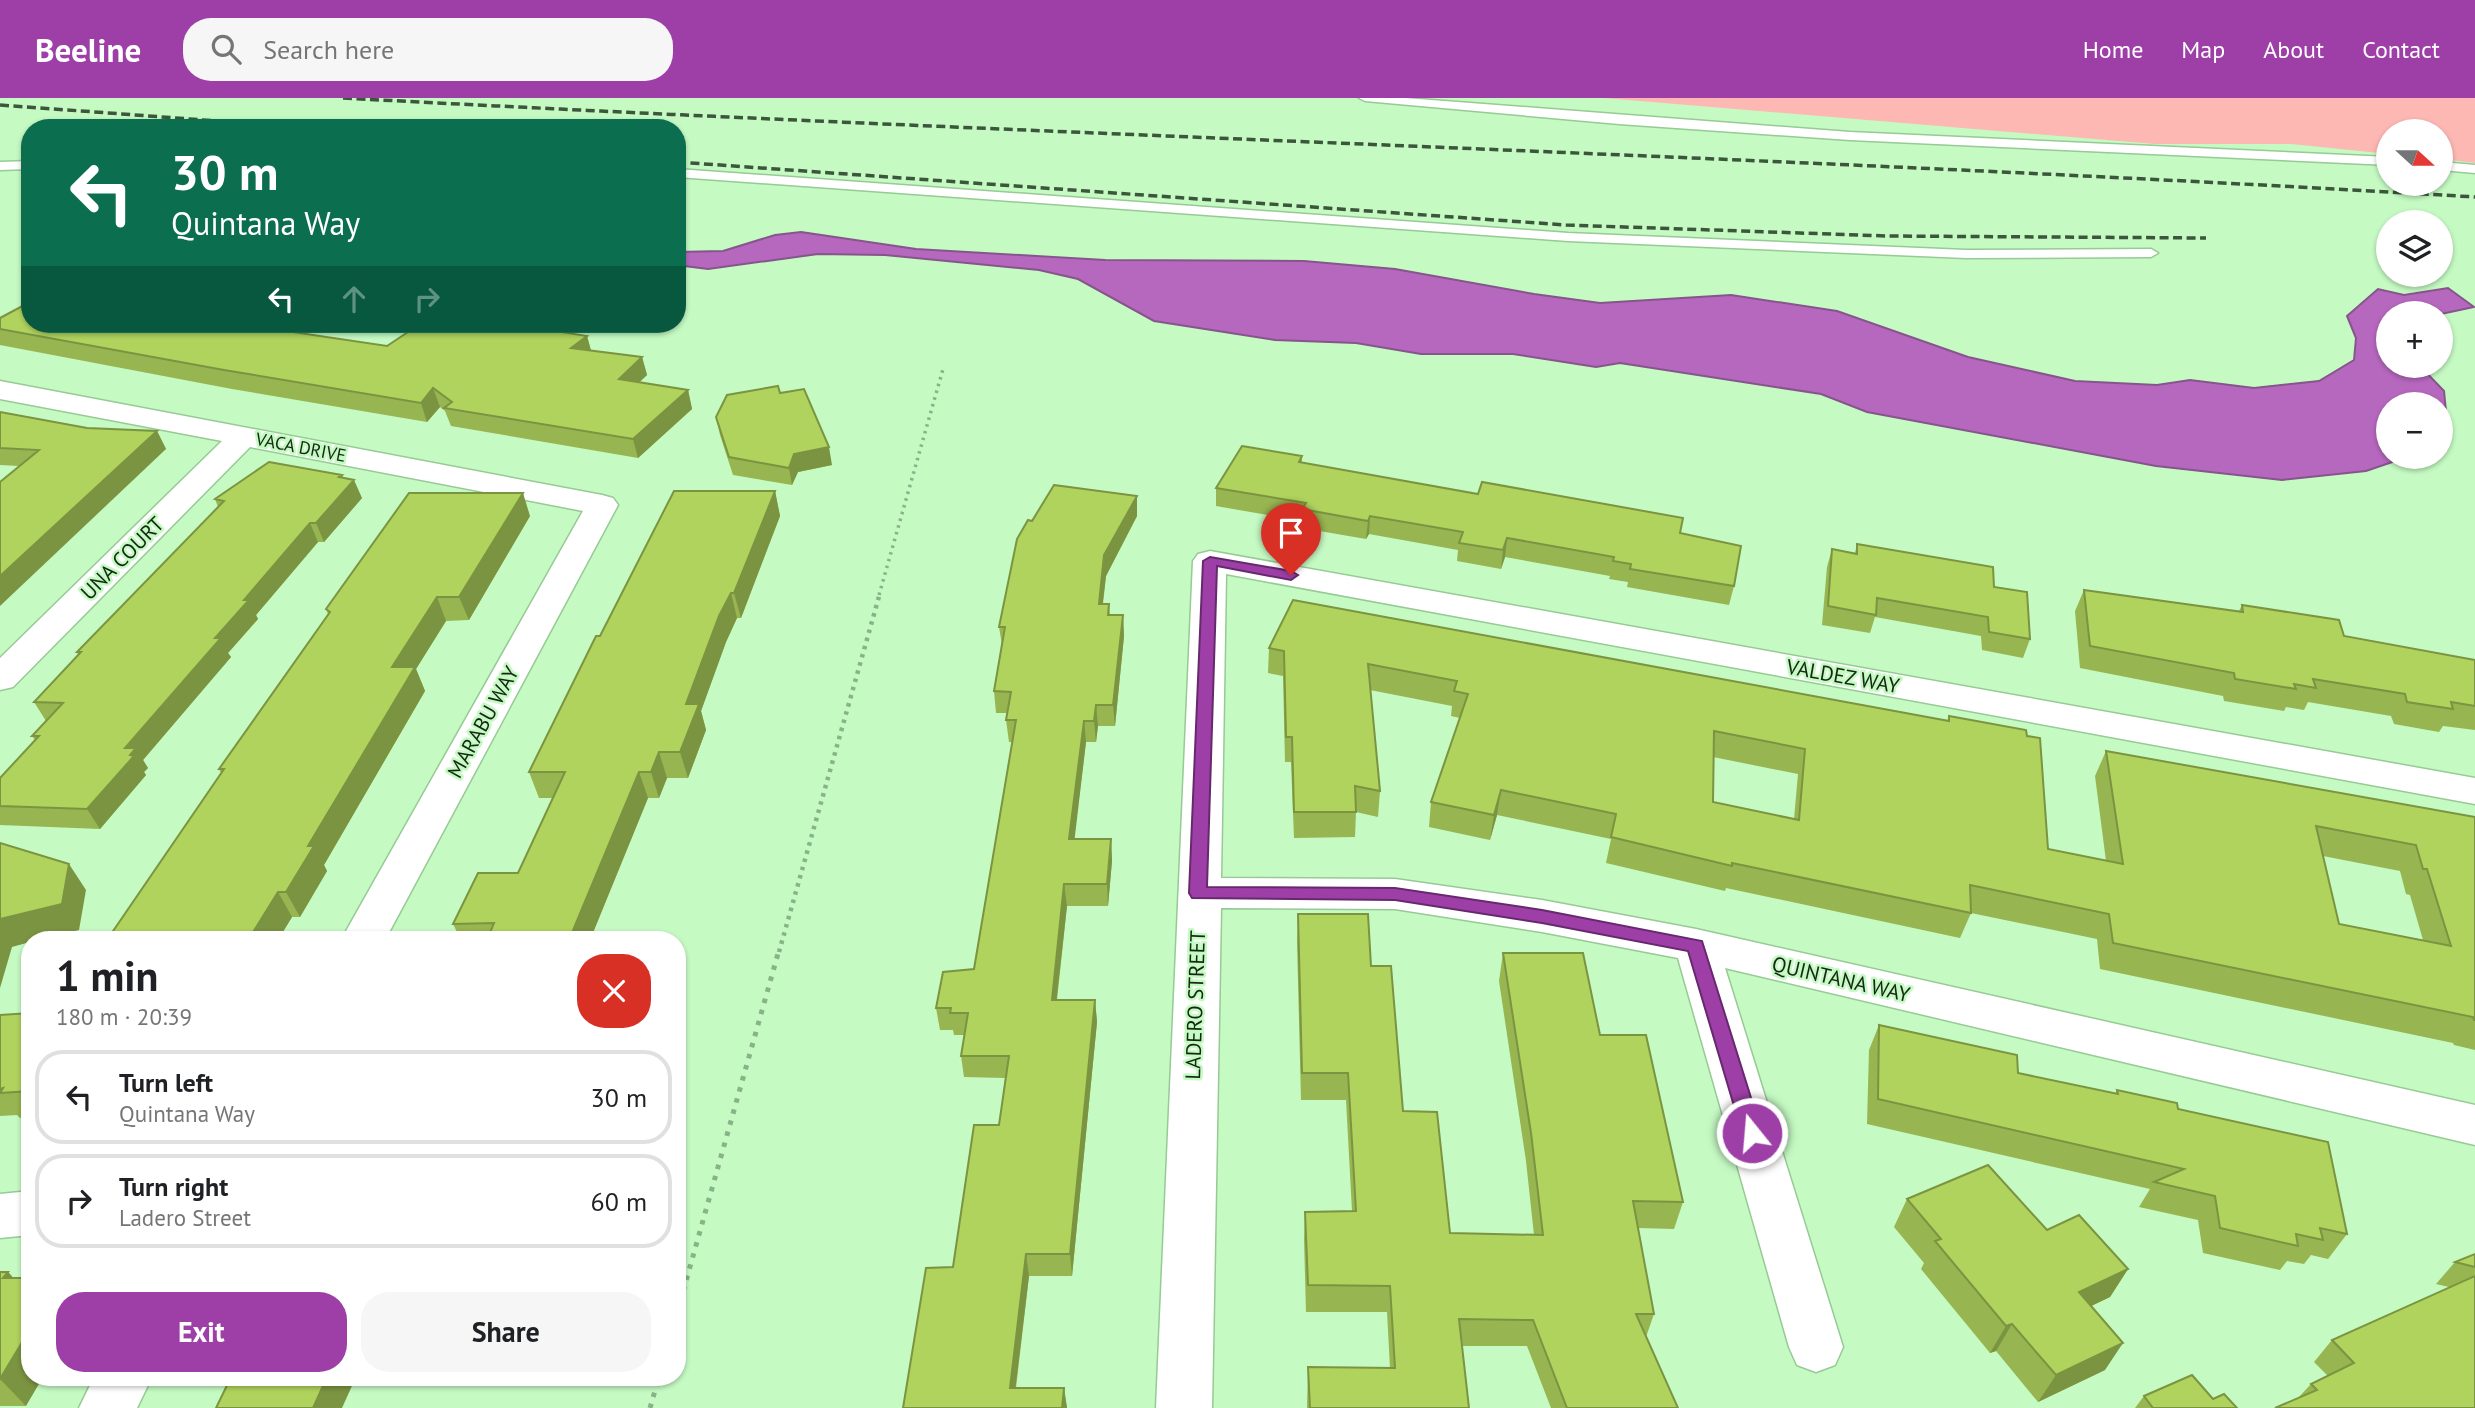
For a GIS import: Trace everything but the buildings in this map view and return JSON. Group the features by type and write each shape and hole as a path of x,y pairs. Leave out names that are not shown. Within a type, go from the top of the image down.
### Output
{"street":[{"name":"VACA DRIVE","path":"0,390 602,505"},
{"name":"UNA COURT","path":"0,679 244,436"},
{"name":"MARABU WAY","path":"368,931 602,505"},
{"name":"VALDEZ WAY","path":"1210,561 2475,791"},
{"name":"LADERO STREET","path":"1184,1408 1210,561"},
{"name":"QUINTANA WAY","path":"1198,893 1395,894 1542,916 1696,945 2475,1125"},
{"path":"1696,945 1816,1347"},
{"path":"0,1216 21,1214"},
{"path":"107,1408 119,1386"}],"lane":[{"path":"1365,98 1850,136 2376,160"},
{"path":"0,166 21,165"},
{"path":"2454,167 2475,169"},
{"path":"686,174 1568,237 1966,254 2151,253"}],"path":[{"path":"686,1281 943,369"},
{"path":"650,1408 656,1386"}],"shaded area":[{"path":"1604,98 2475,98 2475,163 2454,161 2454,119 2376,119 2376,153 2291,144 2155,144"},
{"path":"801,232 916,249 1105,260 1304,261 1395,269 1600,303 1731,295 1837,311 1968,357 2075,381 2157,385 2190,380 2254,388 2319,381 2354,360 2356,338 2347,316 2378,289 2404,295 2448,288 2474,307 2453,311 2453,301 2376,301 2376,378 2432,378 2444,392 2376,392 2376,468 2282,480 2156,466 1867,412 1821,394 1620,363 1596,367 1513,354 1421,354 1356,343 1275,340 1154,321 1078,279 1039,270 885,255 818,254 708,269 686,266 686,252 723,251 775,235"}],"railway":[{"path":"343,98 876,124 1942,169 2475,197"},
{"path":"0,105 190,119"},
{"path":"686,163 1566,225 1888,236 2206,238"}],"route":[{"path":"1291,575 1210,561 1198,893 1395,894 1542,916 1696,945 1752,1133"}]}
